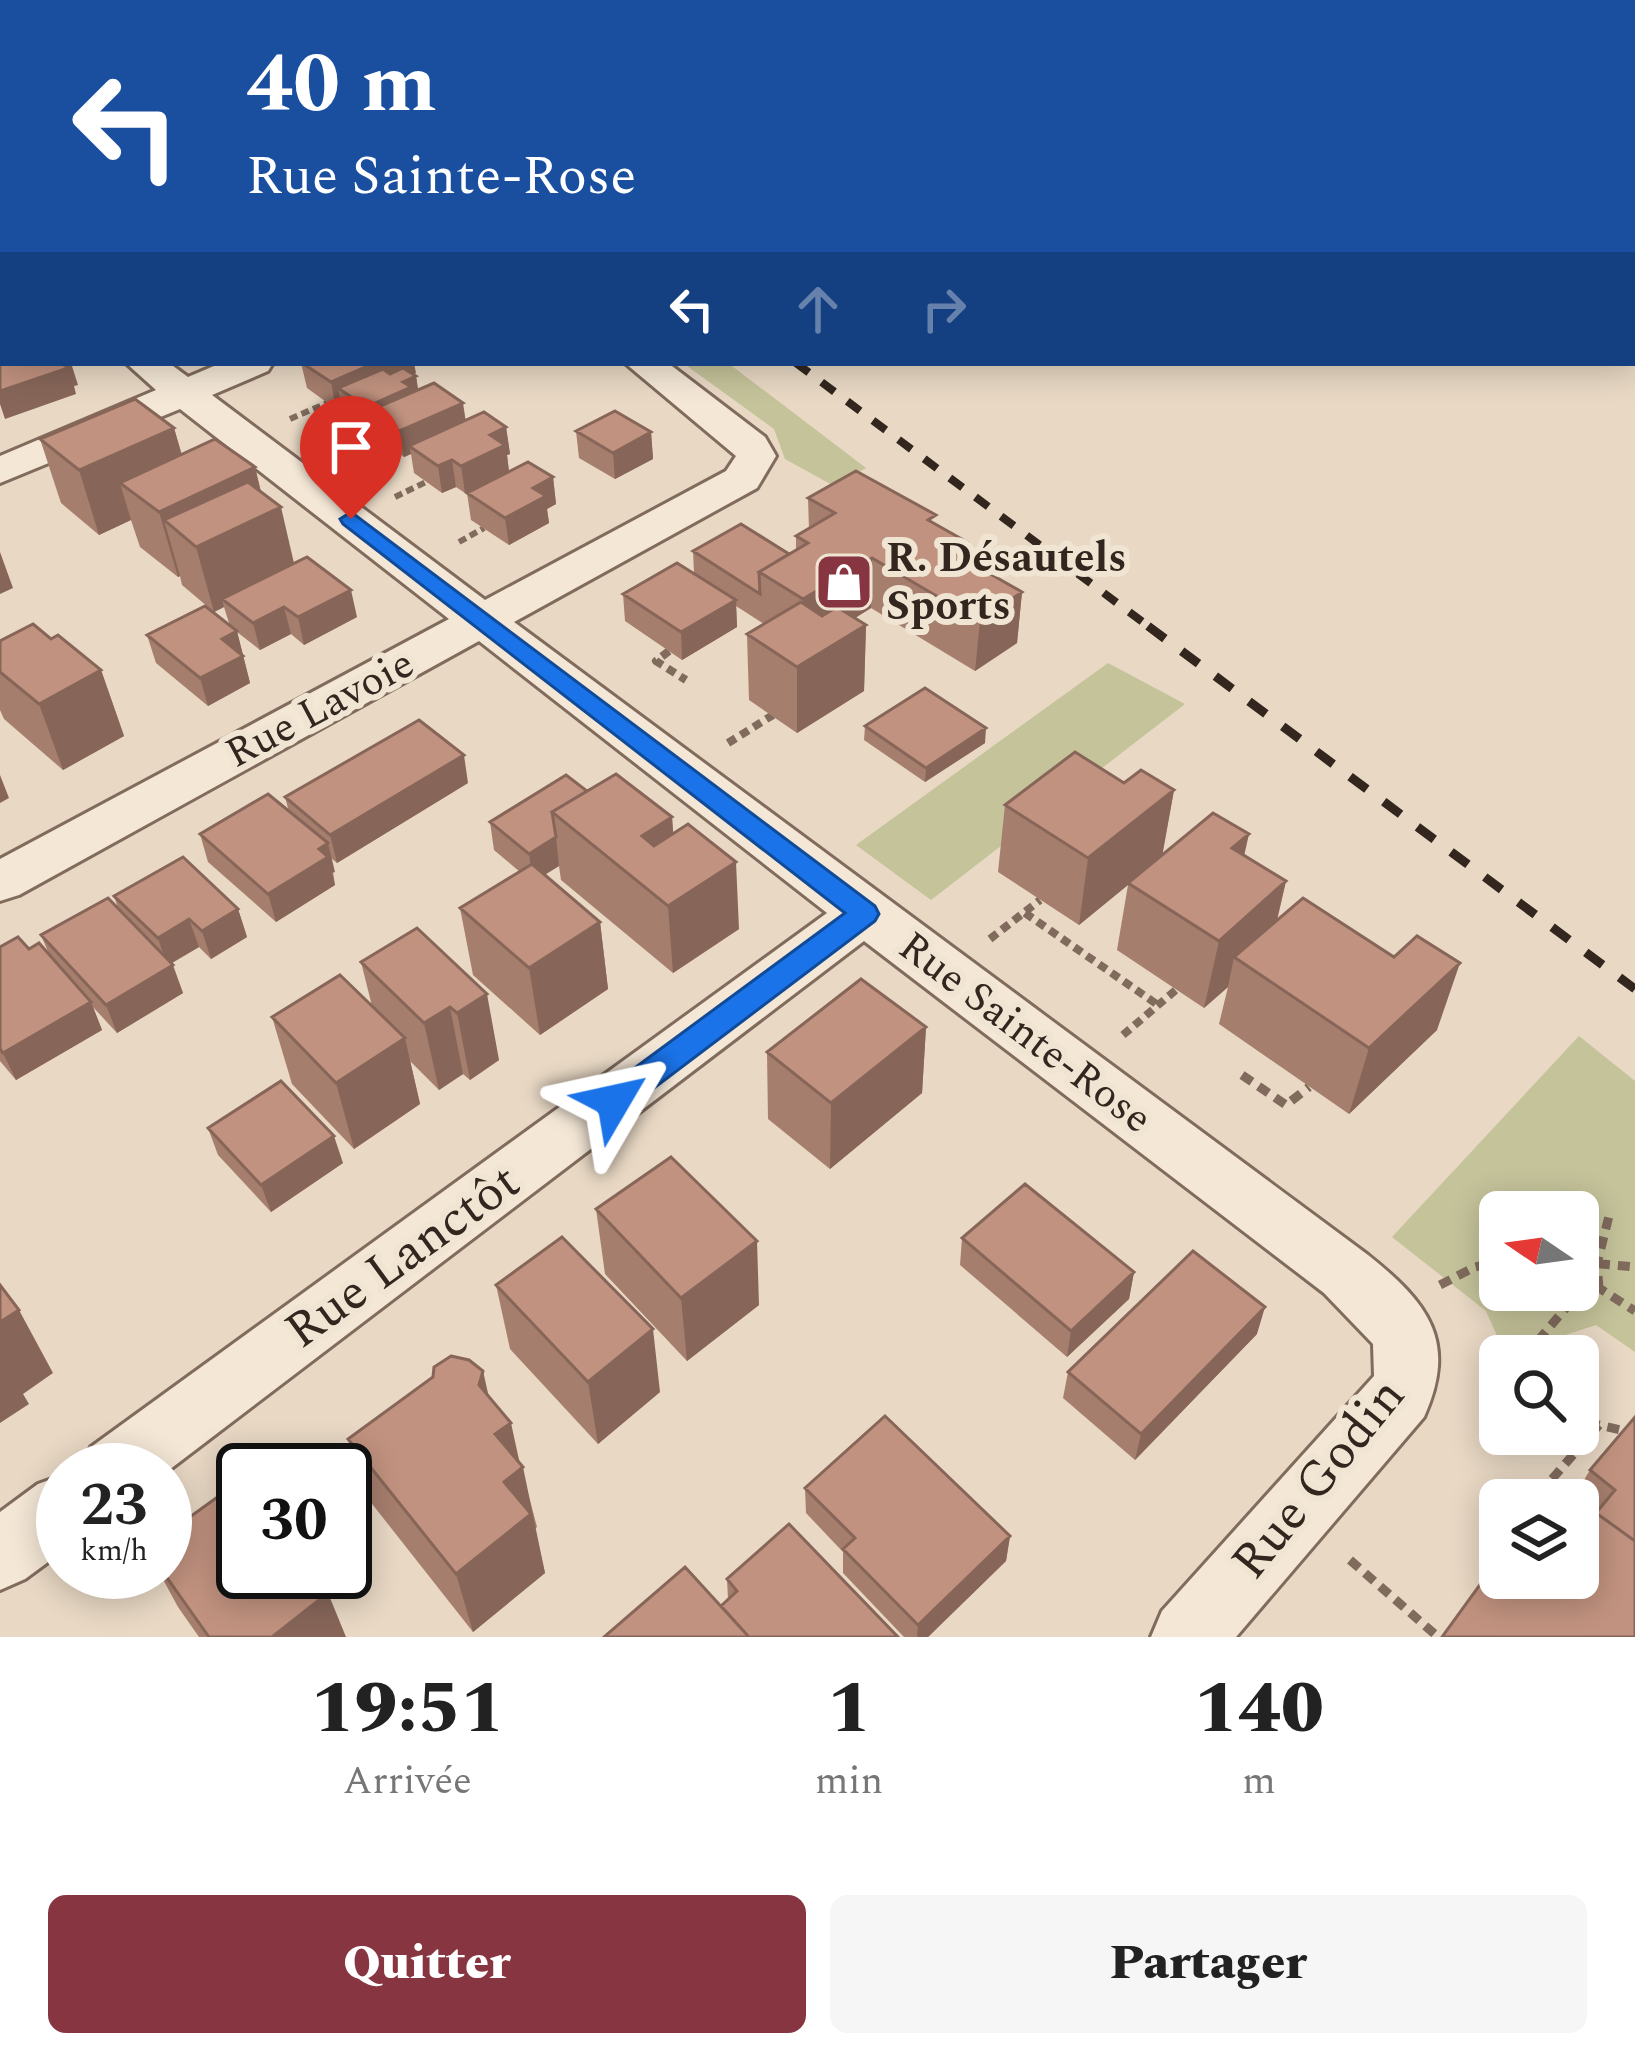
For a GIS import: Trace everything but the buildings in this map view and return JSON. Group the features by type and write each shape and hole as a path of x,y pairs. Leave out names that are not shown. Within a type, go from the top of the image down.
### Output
{"street":[{"name":"Rue Sainte-Rose","path":"150,366 865,914 1346,1274 1388,1312"},
{"path":"0,471 247,366"},
{"name":"Rue Lavoie","path":"0,882 742,479 756,456 740,434 648,366"},
{"name":"Rue Lanctôt","path":"151,1443 865,914"},
{"name":"Rue Godin","path":"1188,1637 1400,1395 1410,1360 1407,1342 1388,1312"},
{"path":"0,1555 36,1528"}],"path":[{"path":"352,420 353,435"},
{"path":"669,651 656,661 686,680"},
{"path":"1025,914 1158,1005"},
{"path":"1241,1075 1286,1105 1310,1087"},
{"path":"1599,1256 1609,1216"},
{"path":"1599,1264 1635,1267"},
{"path":"1451,1279 1479,1269"},
{"path":"1599,1288 1635,1311"},
{"path":"1543,1335 1563,1311"},
{"path":"1552,1479 1599,1425 1629,1432"},
{"path":"1349,1560 1438,1637"}],"green space":[{"path":"687,366 732,366 866,468 834,486 785,459 774,429"},
{"path":"1108,663 1185,704 931,900 856,845"},
{"path":"1579,1036 1635,1081 1635,1352 1596,1325 1565,1335 1497,1335 1486,1311 1599,1311 1599,1191 1479,1191 1479,1305 1392,1237"}],"railway":[{"path":"800,366 1152,629"},
{"path":"1148,626 1635,989"}],"place":[{"name":"R. Désautels Sports","path":"844,582"}],"route":[{"path":"351,519 865,914 614,1101"}]}
